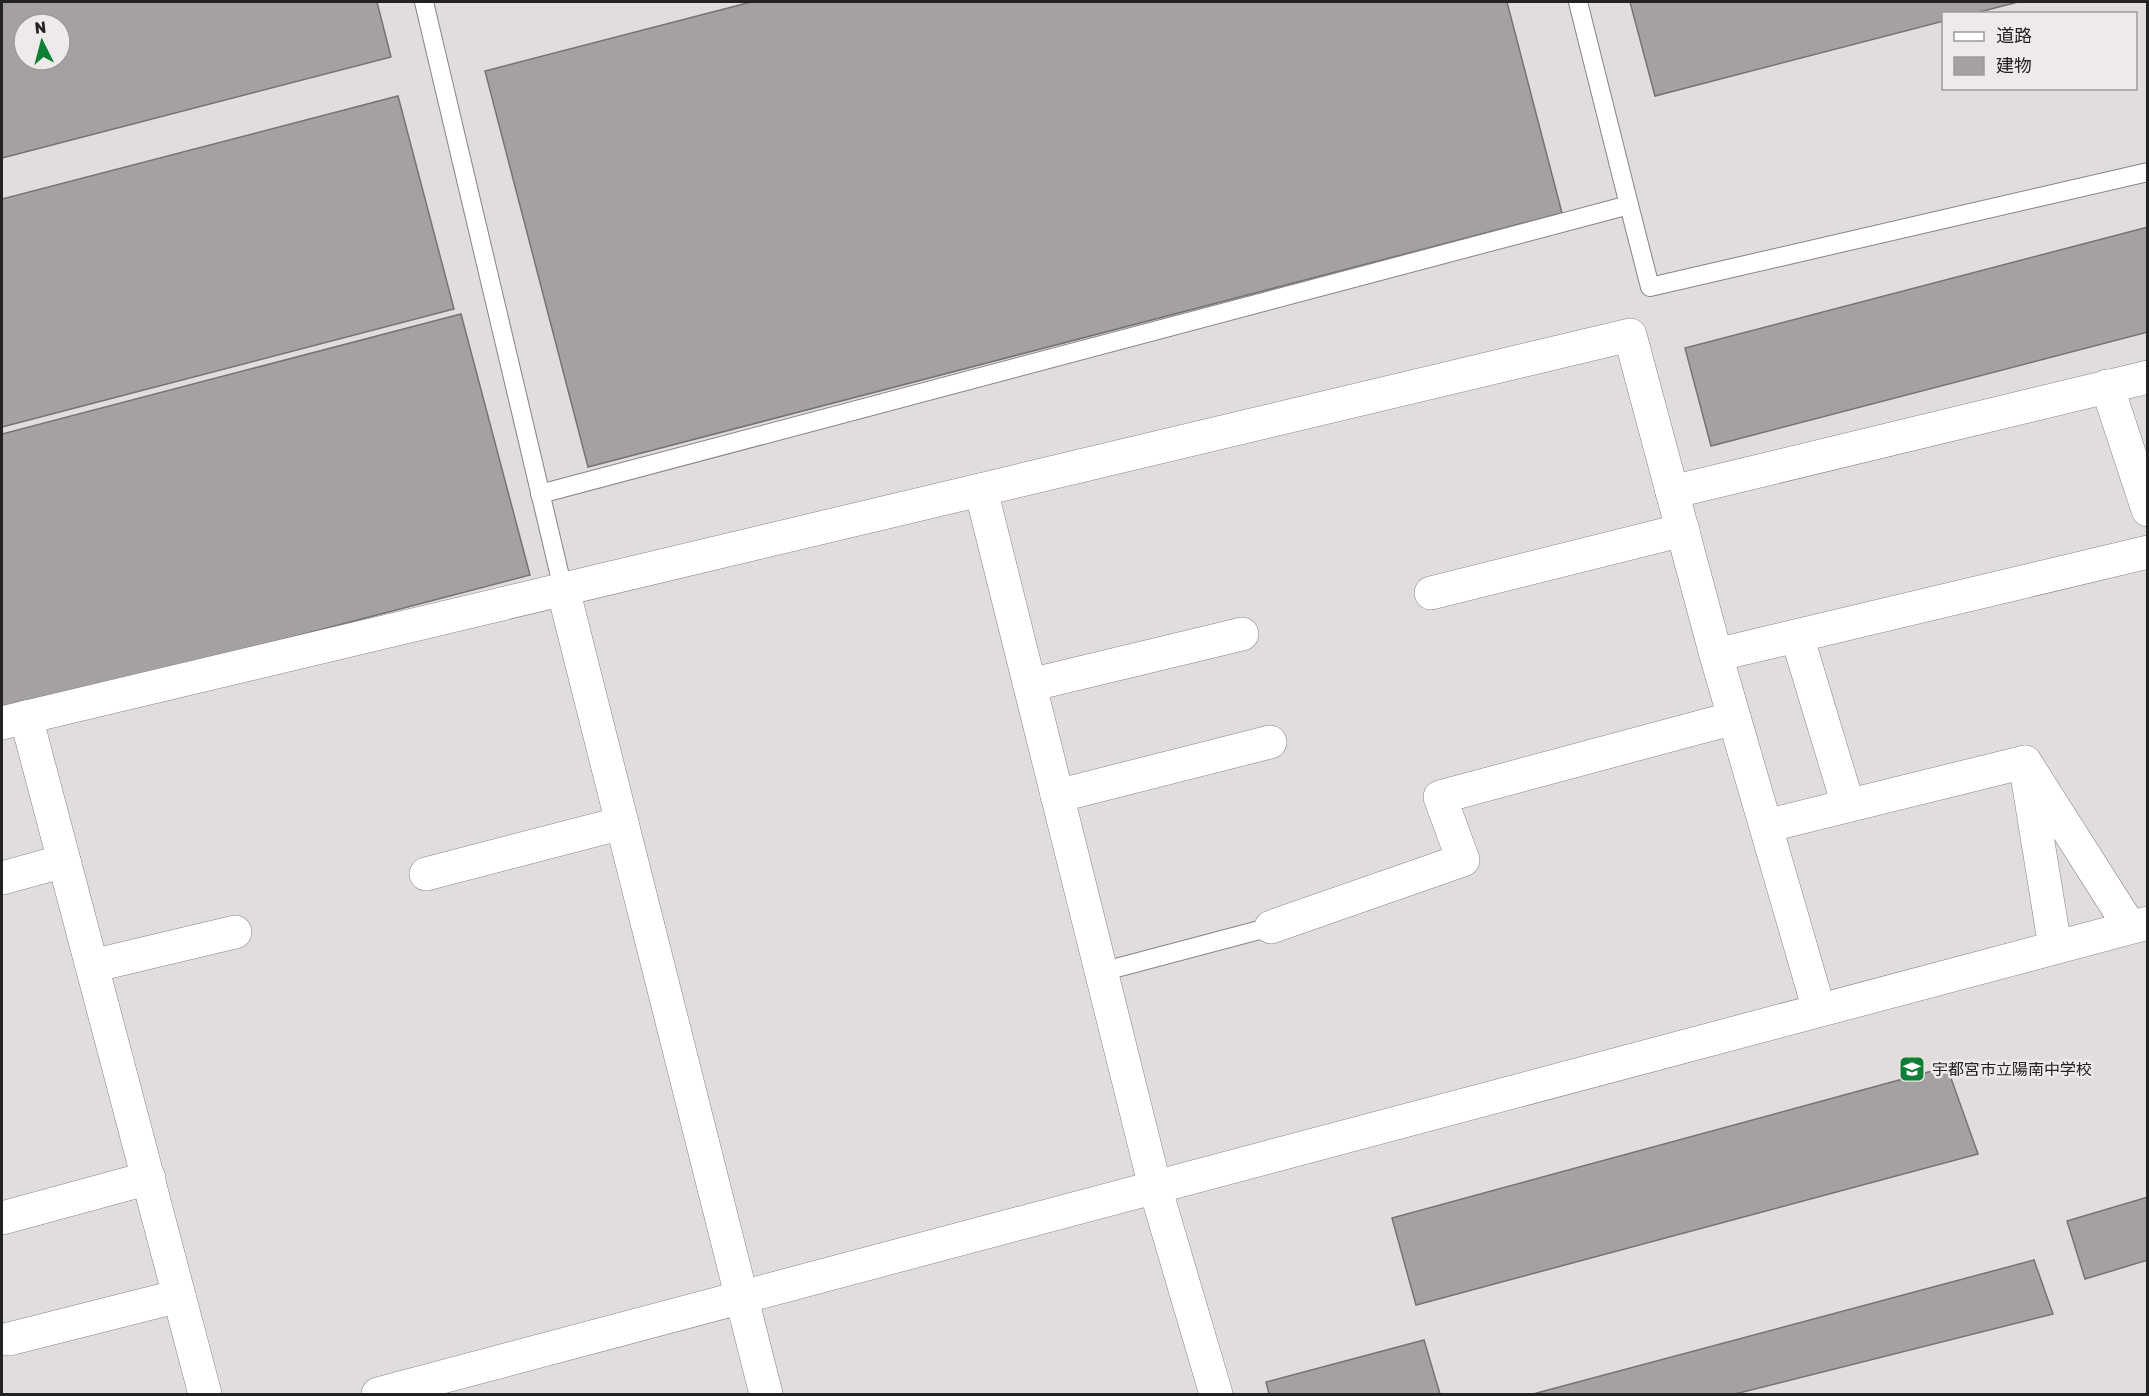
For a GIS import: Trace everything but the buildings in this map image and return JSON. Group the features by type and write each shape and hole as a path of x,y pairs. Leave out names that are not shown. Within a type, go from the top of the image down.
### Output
{"street":[{"path":"205,1395 64,861 14,720 1630,335 1716,656 1819,1010"},
{"path":"1672,492 2148,377"},
{"path":"2107,387 2148,510"},
{"path":"981,490 1155,1187 1216,1395"},
{"path":"1431,593 1683,531"},
{"path":"1716,656 2148,552"},
{"path":"563,589 766,1395"},
{"path":"1030,685 1242,634"},
{"path":"1797,636 1848,805"},
{"path":"1271,927 1462,860 1440,797 1734,718"},
{"path":"1058,796 1270,742"},
{"path":"1766,825 2025,762"},
{"path":"378,1395 2139,925 2025,762"},
{"path":"2025,762 2055,947"},
{"path":"426,874 622,823"},
{"path":"2,878 64,861"},
{"path":"92,966 235,932"},
{"path":"2,1218 148,1178"},
{"path":"9,1339 179,1296"}],"lane":[{"path":"424,2 563,589"},
{"path":"1578,2 1650,287 2148,172"},
{"path":"540,494 1629,205"},
{"path":"1101,972 1271,927"}],"place":[{"name":"宇都宮市立陽南中学校","path":"1912,1069"}]}
